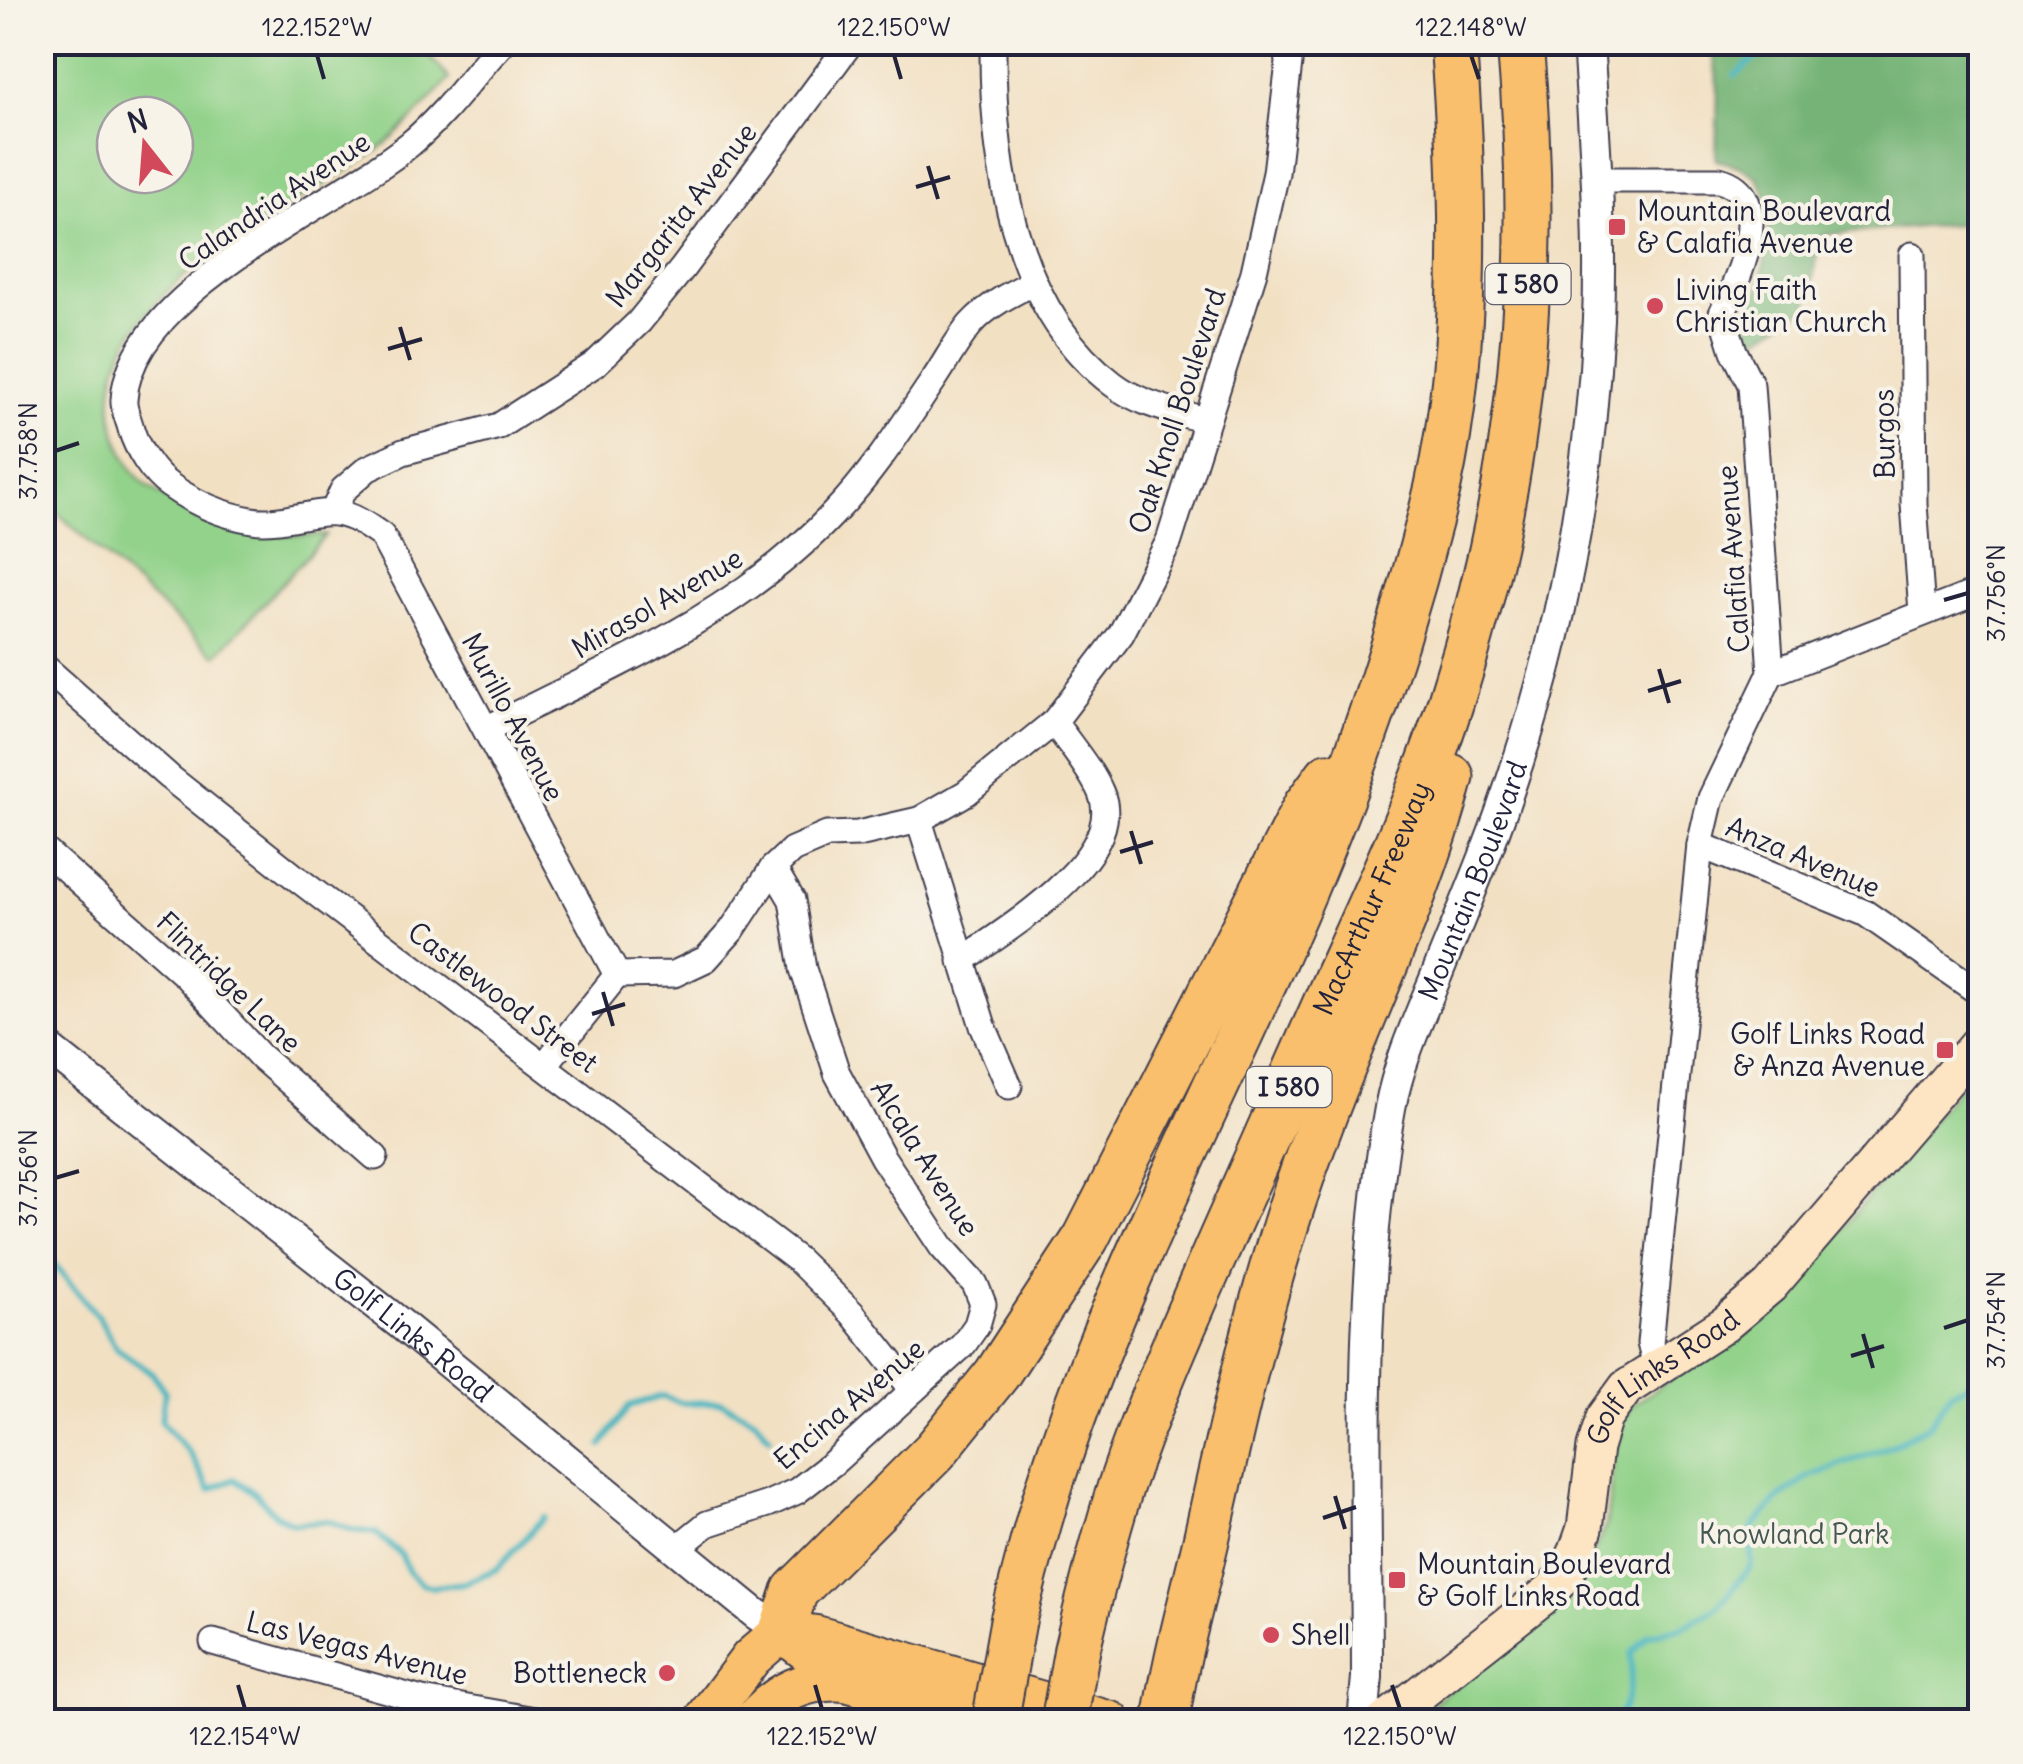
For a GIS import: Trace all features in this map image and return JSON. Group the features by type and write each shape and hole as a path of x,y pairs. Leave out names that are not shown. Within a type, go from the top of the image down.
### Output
{"highway":[{"name":"I 580","path":"994,1722 1013,1621 1053,1474 1088,1378 1318,856 1368,722 1432,513 1449,422 1462,230 1461,136 1453,42"},
{"name":"MacArthur Freeway","path":"1064,1722 1076,1649 1098,1562 1150,1405 1416,796 1449,706 1500,525 1519,399 1530,246 1528,134 1520,42"},
{"path":"1166,1722 1174,1667 1281,1240 1316,1135 1446,799 1500,525"},
{"path":"782,1631 795,1591 934,1451 997,1374 1086,1238 1306,806 1368,722"}],"main road":[{"name":"Golf Links Road","path":"1383,1722 1468,1652 1533,1606 1567,1571 1585,1528 1595,1447 1604,1418 1626,1388 1725,1324 1770,1286 1980,1041"},
{"name":"Golf Links Road","path":"782,1631 846,1681 994,1722"},
{"name":"Golf Links Road","path":"782,1631 816,1636 1111,1722"},
{"path":"703,1722 751,1658 782,1631"},
{"path":"732,1722 766,1677 782,1631"},
{"path":"752,1722 788,1690 816,1681 846,1681"}],"street":[{"name":"Calandria Avenue","path":"332,512 295,520 254,521 208,508 165,482 136,446 123,402 134,358 160,320 217,270 346,190 412,142 503,42"},
{"name":"Margarita Avenue","path":"332,512 343,490 367,469 404,452 499,426 594,364 639,322 660,296 851,42"},
{"path":"993,42 998,154 1015,228 1034,282 1062,332 1114,386 1153,405 1205,420"},
{"name":"Oak Knoll Boulevard","path":"617,975 674,974 706,959 732,930 773,868 792,850 827,835 858,834 919,820 966,793 1054,722 1121,634 1169,542 1254,272 1276,173 1287,42"},
{"name":"Mountain Boulevard","path":"1364,1722 1366,1330 1385,1141 1403,1059 1515,772 1565,585 1588,446 1599,260 1588,42"},
{"name":"Calafia Avenue","path":"1596,180 1719,180 1738,188 1750,204 1751,214 1736,284 1722,313 1751,385 1771,674 1710,798 1700,845 1650,1343 1656,1366"},
{"name":"Burgos","path":"1912,255 1914,504 1922,612"},
{"name":"Mirasol Avenue","path":"486,729 652,646 717,609 778,566 833,515 883,456 972,324 1002,298 1034,282"},
{"name":"Murillo Avenue","path":"332,512 358,520 382,536 617,975"},
{"path":"1771,674 1980,590"},
{"name":"Castlewood Street","path":"42,665 169,777 798,1260 852,1313 913,1390"},
{"path":"961,961 1045,904 1098,843 1104,818 1103,795 1054,722"},
{"path":"919,820 982,1026 1009,1086"},
{"name":"Anza Avenue","path":"1700,845 1865,913 1980,993"},
{"name":"Flintridge Lane","path":"42,848 184,975 261,1057 375,1157"},
{"name":"Alcala Avenue","path":"773,868 792,900 803,969 838,1073 882,1158 942,1246 975,1284 983,1304"},
{"path":"544,1066 617,975"},
{"name":"Golf Links Road","path":"42,1043 782,1631"},
{"name":"Encina Avenue","path":"676,1549 707,1524 797,1491 963,1344 977,1325 983,1304"},
{"name":"Las Vegas Avenue","path":"213,1642 422,1700 546,1722"}],"green space":[{"path":"42,43 417,43 450,79 421,110 367,158 228,243 182,279 143,318 118,362 112,410 129,464 145,484 187,511 224,527 262,534 326,535 216,656 43,500"},
{"path":"1712,43 1980,43 1980,222 1821,235 1807,307 1750,343 1747,314 1764,264 1767,203 1754,176 1716,160 1718,88"},
{"name":"Knowland Park","path":"1980,1061 1980,1721 1418,1722 1434,1702 1520,1634 1559,1610 1575,1592 1606,1526 1615,1451 1621,1425 1631,1406 1744,1332 1773,1308"}],"waterway":[{"path":"1735,75 1762,52 1764,42"},
{"path":"42,1225 50,1259 99,1318 116,1348 152,1373 165,1392 161,1421 191,1455 210,1490 234,1479 255,1493 276,1515 294,1524 329,1521 352,1530 376,1533 402,1556 409,1573 433,1587 464,1583 497,1569 544,1517"},
{"path":"1614,1722 1629,1690 1631,1654 1648,1635 1683,1627 1718,1607 1751,1566 1752,1528 1777,1500 1806,1478 1896,1444 1930,1424 1951,1392 1980,1379"},
{"path":"602,1445 629,1406 663,1396 681,1403 721,1402 754,1419 770,1437"}],"place":[{"name":"Mountain Boulevard & Calafia Avenue","path":"1617,227"},
{"name":"Living Faith Christian Church","path":"1655,306"},
{"name":"Golf Links Road & Anza Avenue","path":"1945,1050"},
{"name":"Mountain Boulevard & Golf Links Road","path":"1397,1580"},
{"name":"Shell","path":"1271,1635"},
{"name":"Bottleneck","path":"667,1673"}]}
